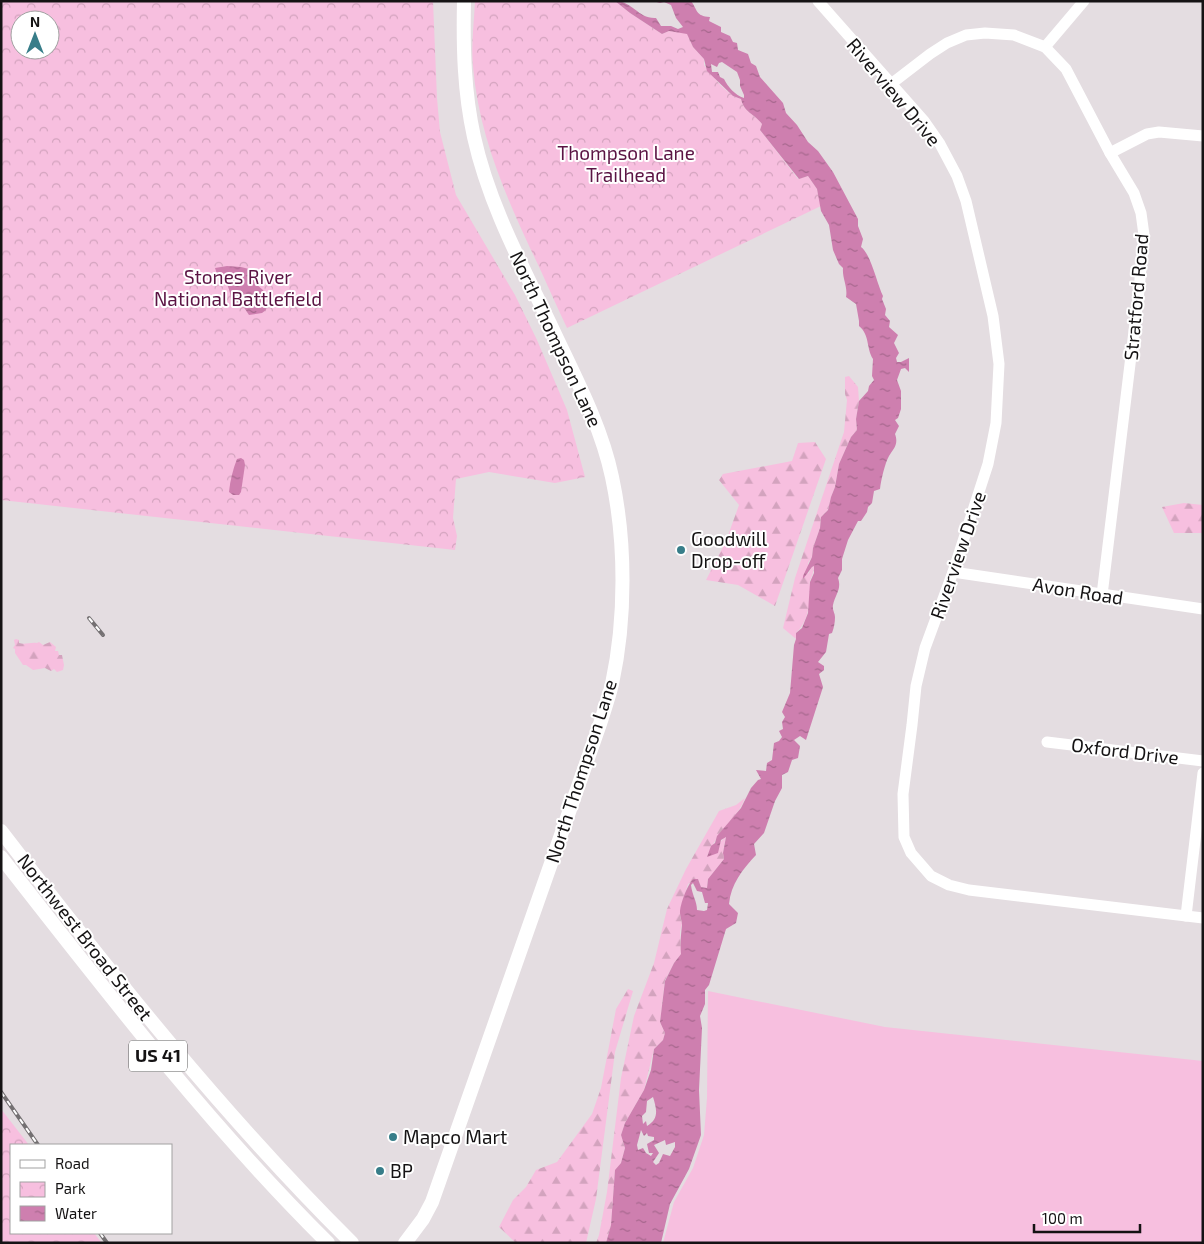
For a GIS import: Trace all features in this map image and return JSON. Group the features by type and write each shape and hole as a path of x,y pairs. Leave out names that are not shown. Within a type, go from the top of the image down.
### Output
{"main road":[{"name":"North Thompson Lane","path":"405,1243 418,1226 432,1202 600,724 612,684 621,624 620,526 612,476 593,415 507,233 482,166 474,137 468,100 464,53 464,1"},
{"name":"Northwest Broad Street","path":"1,831 50,895 182,1058 316,1207 352,1243"},
{"name":"Northwest Broad Street","path":"1,857 98,982 169,1069 293,1207 328,1243"},
{"path":"38,905 50,895"},
{"path":"98,982 111,971"},
{"path":"169,1069 182,1058"},
{"path":"217,1123 230,1111"}],"street":[{"name":"Riverview Drive","path":"818,1 924,121 940,144 957,176 966,201 993,316 999,364 996,423 988,464 953,572 925,648 916,686 902,794 904,837 911,853 931,876 949,885 969,890 1203,918"},
{"path":"1045,47 1084,1"},
{"name":"Stratford Road","path":"891,84 930,54 966,35 985,33 1014,35 1045,47 1066,70 1110,153 1134,193 1141,213 1144,235 1102,595"},
{"path":"1110,153 1147,134 1159,132 1203,136"},
{"name":"Avon Road","path":"953,572 1203,609"},
{"name":"Oxford Drive","path":"1047,742 1203,760"},
{"path":"1186,916 1203,772"}],"green space":[{"name":"Stones River National Battlefield","path":"1,1 433,1 440,132 456,195 515,295 537,340 567,410 585,477 555,483 489,472 456,479 453,518 457,536 455,550 1,500"},
{"name":"Thompson Lane Trailhead","path":"475,1 615,1 662,34 669,31 687,33 693,47 704,59 704,65 721,86 733,96 741,99 747,111 759,120 762,124 760,130 798,179 808,176 817,189 821,206 567,328 510,204 486,136 480,113 473,66 472,42"},
{"path":"849,376 858,387 857,430 851,437 839,464 828,510 821,517 812,557 808,563 808,574 814,566 810,582 808,609 803,624 796,633 796,639 783,628 795,578 844,432 847,400 845,377"},
{"path":"815,442 826,459 775,606 738,585 706,580 726,541 739,505 719,480 723,474 792,461 798,443"},
{"path":"1184,503 1203,505 1203,533 1174,533 1162,507"},
{"path":"16,639 21,644 39,642 43,645 50,642 56,647 55,651 62,655 63,670 57,672 54,669 51,671 45,668 33,670 23,665 13,648 15,645 14,640"},
{"path":"745,798 737,813 717,837 707,856 726,836 723,853 724,859 708,879 707,888 701,887 698,879 688,884 680,915 682,924 680,932 681,954 665,980 660,1022 665,1033 663,1040 654,1049 644,1090 625,1123 621,1135 625,1148 621,1163 615,1171 611,1225 606,1243 596,1243 607,1192 621,1078 634,1016 654,963 667,909 686,869 719,811 736,805"},
{"path":"628,989 633,991 615,1052 596,1199 586,1243 516,1243 499,1227 513,1200 526,1187 536,1170 557,1162 592,1114 601,1088 616,1009"},
{"path":"708,991 885,1027 1203,1061 1203,1243 663,1243 674,1202 693,1168 704,1135 707,1098"},
{"path":"1,1109 28,1144 10,1144 10,1234 95,1234 102,1243 1,1243"}],"water":[{"path":"615,1 626,4 645,16 656,18 661,26 671,26 678,29 683,27 676,18 671,5 653,1 691,1 699,14 710,17 709,21 721,27 721,32 730,36 733,42 737,43 738,50 748,54 751,63 756,66 760,77 783,103 786,113 833,172 858,219 858,226 863,239 861,247 871,262 883,296 882,299 886,309 885,315 890,321 889,327 898,335 894,343 899,353 896,358 897,362 909,358 909,372 905,368 901,369 897,380 901,391 901,409 898,418 895,420 899,426 895,434 896,444 886,463 880,489 874,491 872,503 861,521 858,521 848,540 842,559 842,570 838,578 839,589 833,605 834,627 832,633 829,634 826,652 818,662 824,666 824,670 819,674 823,687 806,740 800,736 794,740 800,746 798,758 792,760 788,772 782,775 782,788 775,801 764,833 754,844 756,855 738,878 730,897 729,904 738,913 736,923 726,929 709,985 705,990 705,1004 700,1016 702,1028 699,1090 701,1135 689,1169 670,1204 661,1243 606,1243 611,1225 615,1170 621,1163 625,1148 621,1135 625,1123 644,1090 651,1070 654,1049 663,1040 665,1033 660,1022 665,981 681,954 682,925 680,913 684,895 693,879 698,879 701,887 707,888 708,879 724,859 723,853 726,837 721,840 718,853 707,857 711,846 741,808 751,788 761,779 756,770 766,771 767,763 772,760 774,743 782,737 779,731 783,729 782,722 785,717 782,712 790,693 796,633 802,628 808,613 810,582 814,573 814,566 803,579 803,576 812,557 821,517 828,510 839,464 851,437 857,430 856,419 859,401 868,391 869,386 874,380 872,376 873,359 865,333 859,326 856,304 846,297 843,268 839,264 833,250 829,225 821,211 817,189 808,176 799,179 760,130 762,124 759,120 747,111 741,99 733,96 707,71 704,59 693,47 687,34 669,31 662,34","holes":["722,62 737,72 744,98 732,90 718,72 712,72 711,64 717,67","693,883 697,891 702,892 705,903 708,903 707,910 697,910 691,885","653,1097 656,1110 654,1120 647,1126 646,1121 643,1124 642,1116 646,1112 647,1101","641,1130 644,1136 647,1133 648,1136 654,1137 654,1140 647,1144 649,1153 653,1153 651,1156 643,1148 638,1150 637,1145","665,1140 666,1145 675,1142 675,1147 670,1156 663,1154 656,1165 653,1162 659,1153 654,1145"]},
{"path":"227,266 249,269 256,284 263,290 266,310 262,313 249,315 243,306 231,300 228,286 218,277 215,268"},
{"path":"241,458 244,460 245,465 241,492 239,495 233,495 229,492 231,479 237,459"}],"railway":[{"path":"89,618 103,635"},
{"path":"1,1092 37,1144"},
{"path":"101,1234 107,1243"}],"place":[{"name":"Goodwill Drop-off","path":"681,550"},
{"name":"Mapco Mart","path":"393,1137"},
{"name":"BP","path":"380,1171"}]}
